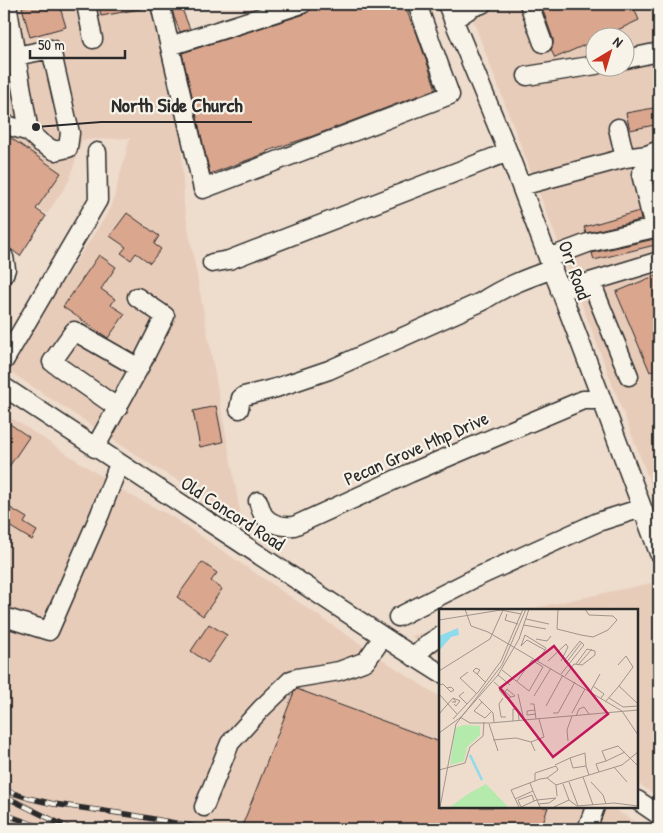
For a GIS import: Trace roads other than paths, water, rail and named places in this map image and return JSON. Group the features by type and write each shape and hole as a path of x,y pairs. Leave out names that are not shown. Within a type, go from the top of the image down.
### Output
{"street":[{"path":"7,4 29,132"},
{"path":"86,4 93,39"},
{"path":"160,4 203,189 450,95 417,4"},
{"path":"170,46 302,4"},
{"path":"450,12 482,4"},
{"path":"529,4 543,43"},
{"name":"Orr Road","path":"450,12 508,152 659,554"},
{"path":"4,124 29,132 41,143 55,150 68,148 70,133 51,49 16,56"},
{"path":"636,57 659,52"},
{"path":"527,76 586,67"},
{"path":"618,128 625,158"},
{"path":"521,186 625,158 647,155 659,150"},
{"path":"4,361 98,200 97,152"},
{"path":"212,264 229,260 508,152"},
{"path":"239,409 241,398 244,396 276,388 329,370 481,302 492,294 588,243 657,227 654,200 641,174 659,169"},
{"path":"4,257 6,268 4,274"},
{"path":"560,292 659,261"},
{"path":"592,282 628,376"},
{"path":"95,448 118,408 165,316 136,296"},
{"path":"118,408 52,362 74,331 139,368"},
{"name":"Old Concord Road","path":"4,387 439,672"},
{"name":"Pecan Grove Mhp Drive","path":"258,501 264,516 269,521 276,524 294,526 410,473 583,400 602,400"},
{"path":"4,617 48,631 100,514 119,464"},
{"path":"398,617 475,578 598,522 642,508"},
{"path":"204,807 230,743 291,680 339,671 366,661 383,637"},
{"path":"414,657 439,637"},
{"path":"638,801 659,814"},
{"path":"587,829 595,808"}],"railway":[{"path":"4,790 54,804 132,815 207,829"},
{"path":"4,796 71,829"},
{"path":"4,814 46,829"}],"place":[{"name":"North Side Church","path":"36,127"}]}
